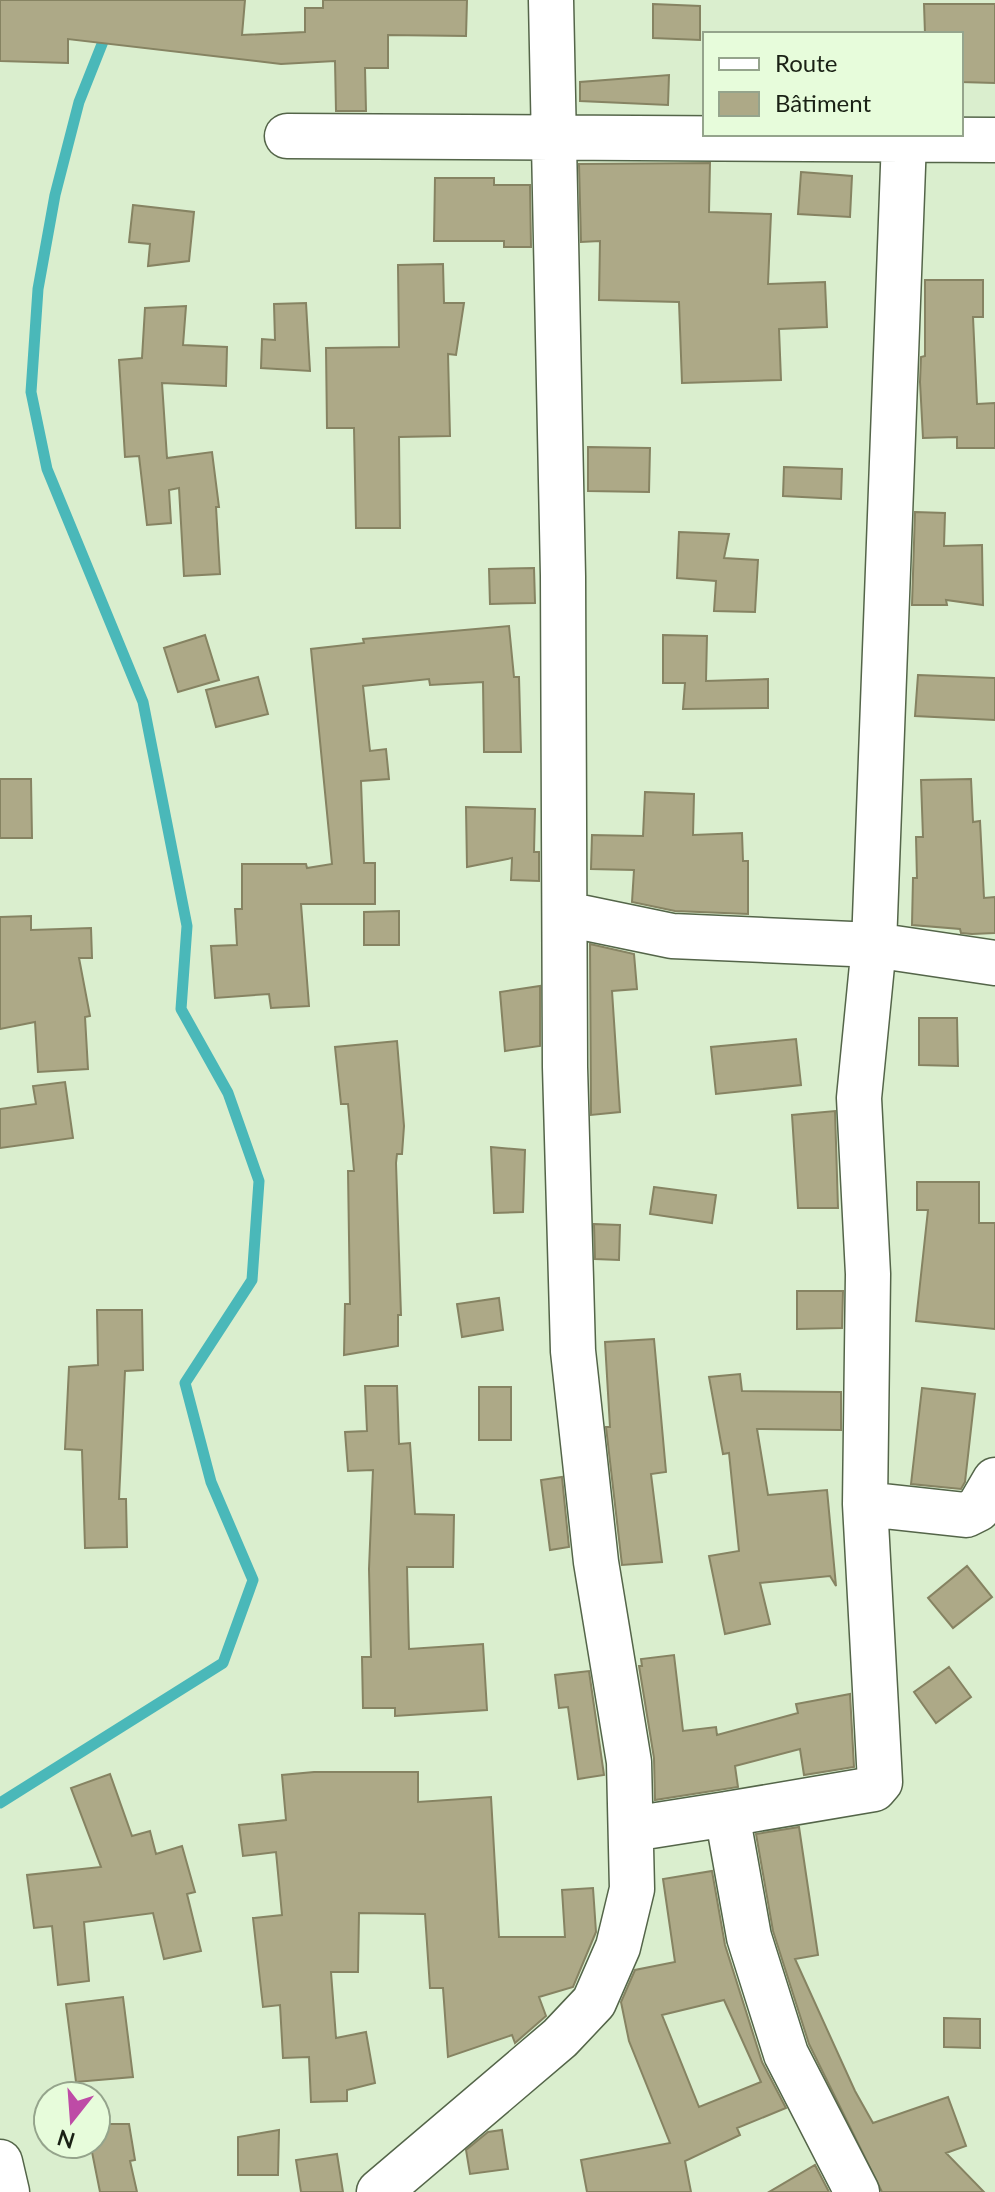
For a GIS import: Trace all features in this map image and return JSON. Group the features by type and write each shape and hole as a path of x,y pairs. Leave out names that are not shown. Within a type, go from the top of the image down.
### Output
{"street":[{"path":"379,2192 560,2038 594,2002 618,1947 632,1889 629,1762 596,1562 573,1351 565,1067 566,914 551,0"},
{"path":"287,136 995,140"},
{"path":"632,1829 874,1789 880,1782 865,1504 868,1274 859,1073 874,945 904,140"},
{"path":"566,914 672,936 874,945 995,963"},
{"path":"865,1504 966,1515 978,1509 995,1480"},
{"path":"727,1814 749,1937 786,2054 857,2192"},
{"path":"0,2162 7,2192"}],"building":[{"path":"0,0 245,0 242,35 305,32 305,8 323,8 323,0 467,0 466,36 388,35 388,68 365,68 366,111 336,111 335,61 281,64 68,39 68,63 0,61"},
{"path":"653,4 700,6 700,40 653,38"},
{"path":"924,4 995,4 995,83 963,82 963,32 925,32"},
{"path":"669,75 668,105 580,101 580,82"},
{"path":"710,163 709,212 771,214 768,284 825,282 827,327 779,329 781,380 682,383 679,302 599,300 600,241 581,242 579,164"},
{"path":"801,172 852,176 850,217 798,214"},
{"path":"435,178 494,178 494,185 530,185 531,247 504,247 504,241 434,241"},
{"path":"133,205 194,212 189,261 148,266 150,244 129,242"},
{"path":"443,264 444,303 464,303 456,355 448,354 450,436 399,437 400,528 356,528 354,428 327,428 326,348 399,347 398,265"},
{"path":"925,280 983,280 983,317 973,317 977,404 995,403 995,448 957,448 957,437 923,438 920,382 921,357 925,356"},
{"path":"306,303 310,371 261,368 262,339 275,340 274,304"},
{"path":"186,306 183,345 227,347 226,386 162,383 167,458 212,452 219,507 216,507 220,574 184,576 179,488 169,490 171,523 147,525 139,456 125,457 119,360 142,358 145,308"},
{"path":"588,447 650,448 649,492 588,491"},
{"path":"784,467 842,469 841,499 783,496"},
{"path":"915,512 945,513 944,546 982,545 983,605 946,600 947,605 912,605"},
{"path":"679,532 729,534 724,558 758,560 755,612 714,611 716,581 677,578"},
{"path":"534,568 535,603 490,604 489,569"},
{"path":"509,626 514,677 519,677 521,752 484,752 483,682 430,685 429,679 363,686 370,751 386,749 389,779 361,781 364,863 375,863 375,904 301,904 309,1006 271,1008 269,994 215,998 211,946 237,945 235,909 242,909 242,864 306,864 307,868 332,864 311,649 364,643 363,639"},
{"path":"205,635 219,680 178,692 164,648"},
{"path":"663,635 707,636 706,681 768,679 768,708 683,709 685,683 663,683"},
{"path":"918,675 995,678 995,720 915,716"},
{"path":"258,677 268,714 216,727 206,690"},
{"path":"0,779 31,779 32,838 0,838"},
{"path":"971,779 973,822 980,821 984,898 995,897 995,933 961,933 960,929 912,925 913,878 917,878 916,837 923,837 921,780"},
{"path":"645,792 694,794 693,835 742,833 743,861 748,861 748,914 675,911 632,902 634,870 591,869 592,835 643,836"},
{"path":"466,807 535,809 534,852 539,852 539,881 511,880 512,858 467,867"},
{"path":"399,911 399,945 364,945 364,912"},
{"path":"31,916 31,930 91,928 92,958 79,958 90,1016 85,1017 88,1069 38,1072 35,1022 0,1029 0,917"},
{"path":"590,944 634,954 637,989 612,991 620,1112 591,1115"},
{"path":"540,986 540,1046 505,1051 500,992"},
{"path":"919,1018 957,1018 958,1066 919,1065"},
{"path":"796,1039 801,1085 716,1094 711,1047"},
{"path":"397,1041 404,1126 402,1154 397,1154 396,1163 401,1315 398,1315 398,1346 344,1355 345,1304 350,1304 348,1171 354,1171 348,1104 341,1104 335,1047"},
{"path":"65,1082 73,1138 0,1148 0,1109 36,1104 33,1086"},
{"path":"835,1111 838,1208 798,1208 792,1115"},
{"path":"491,1147 525,1150 523,1212 494,1213"},
{"path":"917,1182 979,1182 979,1223 995,1223 995,1329 916,1321 928,1210 917,1210"},
{"path":"654,1187 716,1195 712,1223 650,1214"},
{"path":"594,1224 620,1225 619,1260 595,1259"},
{"path":"797,1291 843,1291 842,1328 797,1329"},
{"path":"499,1298 503,1330 462,1337 457,1304"},
{"path":"97,1310 142,1310 143,1370 125,1371 119,1499 126,1499 127,1547 85,1548 82,1450 65,1449 69,1367 98,1365"},
{"path":"654,1339 666,1472 651,1474 662,1562 622,1565 606,1427 610,1427 605,1342"},
{"path":"740,1374 742,1391 841,1392 841,1430 757,1429 768,1495 827,1490 836,1586 830,1576 760,1583 770,1624 725,1634 709,1556 739,1551 729,1453 723,1454 709,1377"},
{"path":"365,1386 397,1386 399,1444 410,1443 415,1514 454,1515 453,1567 407,1567 409,1649 483,1644 487,1710 395,1716 395,1708 363,1708 362,1657 371,1657 369,1569 373,1470 348,1471 345,1432 367,1431"},
{"path":"479,1387 511,1387 511,1440 479,1440"},
{"path":"922,1388 975,1394 965,1482 961,1489 911,1484"},
{"path":"562,1477 569,1547 550,1550 541,1480"},
{"path":"967,1566 992,1597 953,1628 928,1598"},
{"path":"674,1655 683,1731 716,1727 717,1735 798,1713 796,1704 850,1694 854,1767 804,1775 800,1749 735,1766 738,1787 655,1800 654,1758 639,1666 642,1666 641,1659"},
{"path":"949,1667 971,1697 936,1723 914,1692"},
{"path":"589,1671 604,1775 578,1779 568,1707 559,1708 555,1675"},
{"path":"418,1772 418,1802 491,1797 499,1937 565,1937 562,1890 593,1888 596,1932 573,1987 539,1997 546,2016 515,2043 512,2035 448,2057 443,1988 430,1988 425,1914 359,1913 358,1972 331,1972 336,2038 366,2032 375,2083 347,2090 347,2101 311,2102 309,2057 283,2058 280,2005 263,2007 253,1918 282,1915 276,1852 243,1856 239,1825 286,1820 282,1775"},
{"path":"110,1774 132,1836 150,1831 156,1854 182,1846 195,1892 187,1894 201,1951 164,1959 153,1913 84,1922 89,1981 58,1985 52,1926 34,1928 27,1875 101,1867 71,1788"},
{"path":"799,1827 818,1955 795,1959 855,2091 873,2123 948,2097 966,2146 946,2153 984,2192 882,2192 809,2044 773,1931 756,1834"},
{"path":"712,1871 725,1945 762,2062 786,2108 737,2128 740,2135 685,2161 691,2192 587,2192 581,2160 670,2143 629,2041 621,2002 635,1970 675,1962 663,1879","holes":["724,2000 761,2082 699,2107 662,2015"]},
{"path":"123,1997 133,2077 76,2080 66,2004"},
{"path":"944,2018 980,2019 980,2048 944,2047"},
{"path":"112,2124 129,2124 135,2160 130,2161 137,2192 100,2192 94,2160 112,2160"},
{"path":"279,2130 278,2175 238,2175 238,2137"},
{"path":"502,2130 508,2169 470,2174 466,2150 488,2132"},
{"path":"337,2154 343,2192 301,2192 296,2160"},
{"path":"815,2165 829,2192 769,2192"}],"waterway":[{"path":"0,1803 223,1663 253,1580 211,1482 185,1383 252,1280 259,1181 228,1093 181,1009 187,926 143,702 47,469 31,392 38,289 55,195 79,102 108,29"}]}
